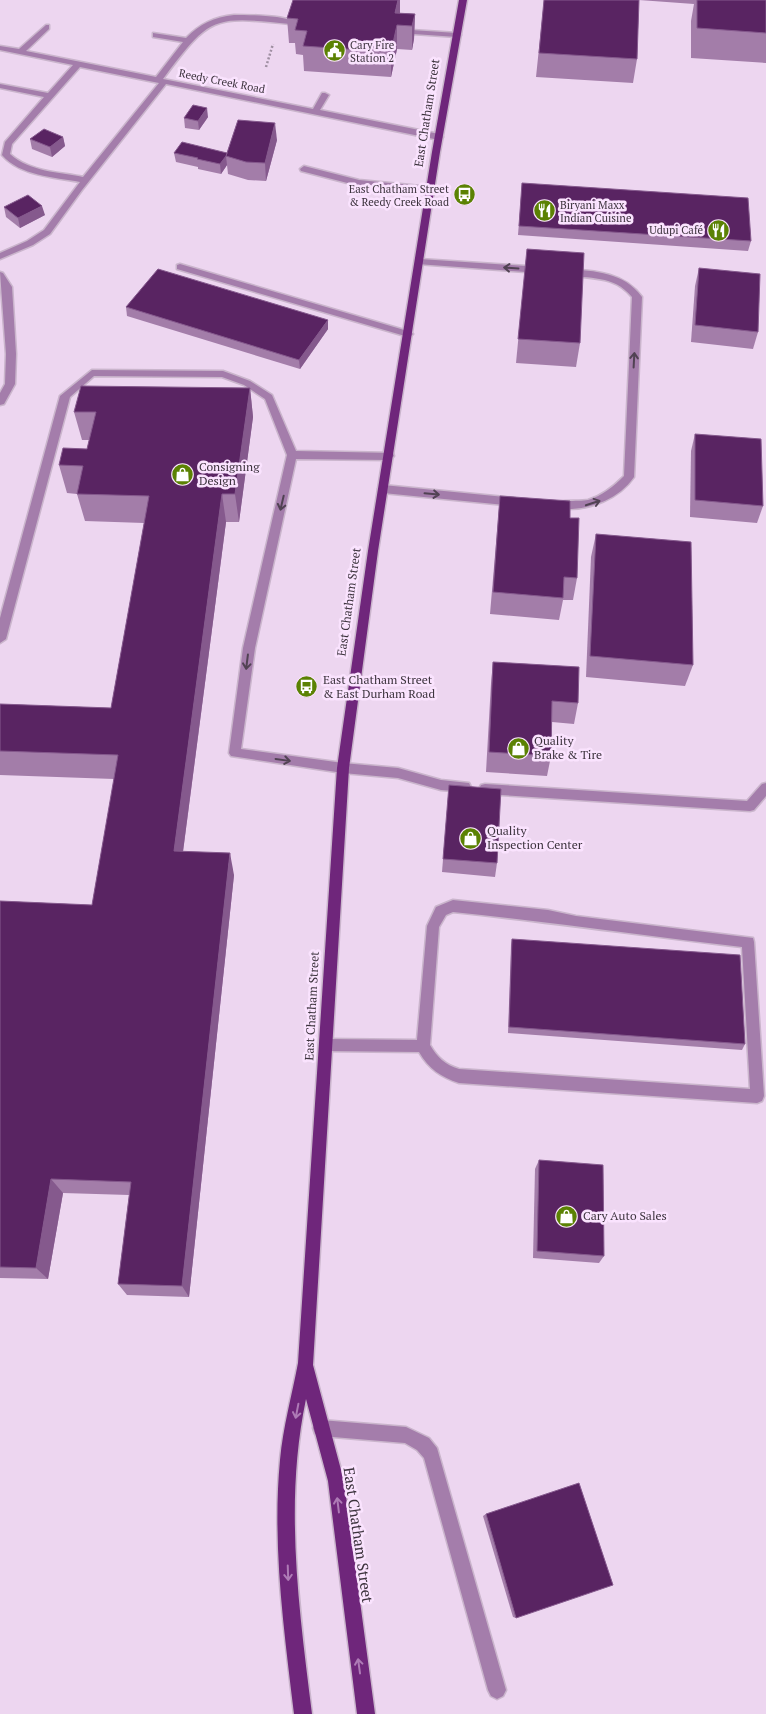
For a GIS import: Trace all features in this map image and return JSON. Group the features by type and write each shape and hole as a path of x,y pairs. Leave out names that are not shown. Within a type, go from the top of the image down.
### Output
{"main road":[{"name":"East Chatham Street","path":"303,1714 289,1597 286,1511 288,1459 306,1363 343,768 371,560 463,0"},
{"name":"East Chatham Street","path":"306,1363 336,1481 366,1714"}],"street":[{"path":"0,256 30,243 47,232 189,41 203,27 219,20 242,18 290,22"},
{"path":"21,52 46,27"},
{"path":"399,31 457,35"},
{"path":"156,34 189,41"},
{"name":"Reedy Creek Road","path":"0,48 439,137"},
{"path":"78,64 8,144 6,155 27,168 85,180"},
{"path":"0,86 50,96"},
{"path":"315,112 326,96"},
{"path":"0,163 10,159"},
{"path":"304,168 359,183 431,190"},
{"path":"420,262 601,274 631,288 637,296 629,478 614,493 584,506 544,504"},
{"path":"180,267 408,334"},
{"path":"0,275 7,287 11,354 10,384 0,402"},
{"path":"0,640 65,396 92,373 222,374 247,383 270,397 292,456 249,648 235,754 398,773 441,785 750,806 766,788"},
{"path":"292,456 389,456"},
{"path":"383,489 524,502"},
{"path":"453,906 548,916 576,922 748,942 757,1096 458,1076 444,1072 431,1062 423,1046 434,926 441,911 453,906"},
{"path":"326,1045 423,1046"},
{"path":"321,1428 406,1435 423,1444 431,1454 497,1690"}],"path":[{"path":"266,67 273,41"}],"building":[{"path":"293,0 398,0 395,13 415,14 412,26 397,25 391,52 303,46 307,31 295,30 298,19 287,18"},
{"path":"544,0 639,0 637,59 539,53"},
{"path":"697,0 766,0 766,33 697,28"},
{"path":"193,105 207,108 198,121 184,118"},
{"path":"238,120 275,123 265,163 246,162 226,156"},
{"path":"44,129 63,137 50,147 30,139"},
{"path":"182,142 227,153 220,164 174,153"},
{"path":"522,183 748,198 751,241 519,226"},
{"path":"28,195 42,206 18,218 4,207"},
{"path":"527,249 584,253 580,343 518,339"},
{"path":"699,268 760,274 758,332 695,325"},
{"path":"158,269 328,320 299,360 126,307"},
{"path":"81,386 250,388 235,494 222,494 174,851 230,853 182,1286 118,1284 131,1182 51,1179 36,1268 0,1267 0,901 92,905 118,755 0,751 0,704 111,708 149,496 77,494 83,466 59,465 63,448 87,449 96,412 74,412"},
{"path":"695,434 761,439 763,506 695,500"},
{"path":"500,496 570,501 570,518 579,518 577,578 564,577 563,598 493,592"},
{"path":"596,534 691,542 693,665 590,656"},
{"name":"Quality Brake & Tire","path":"493,662 579,667 578,703 552,701 551,756 489,752"},
{"name":"Quality Inspection Center","path":"449,785 501,789 497,863 443,859"},
{"path":"512,939 740,955 745,1044 509,1027"},
{"name":"Cary Auto Sales","path":"539,1160 603,1165 604,1256 537,1251"},
{"path":"579,1483 613,1585 516,1618 486,1514"}],"place":[{"name":"Cary Fire Station 2","path":"334,51"},
{"name":"East Chatham Street & Reedy Creek Road","path":"465,195"},
{"name":"Biryani Maxx Indian Cuisine","path":"544,211"},
{"name":"Udupi Café","path":"719,230"},
{"name":"Consigning Design","path":"183,474"},
{"name":"East Chatham Street & East Durham Road","path":"307,687"},
{"name":"Quality Brake & Tire","path":"518,748"},
{"name":"Quality Inspection Center","path":"471,838"},
{"name":"Cary Auto Sales","path":"567,1216"}]}
